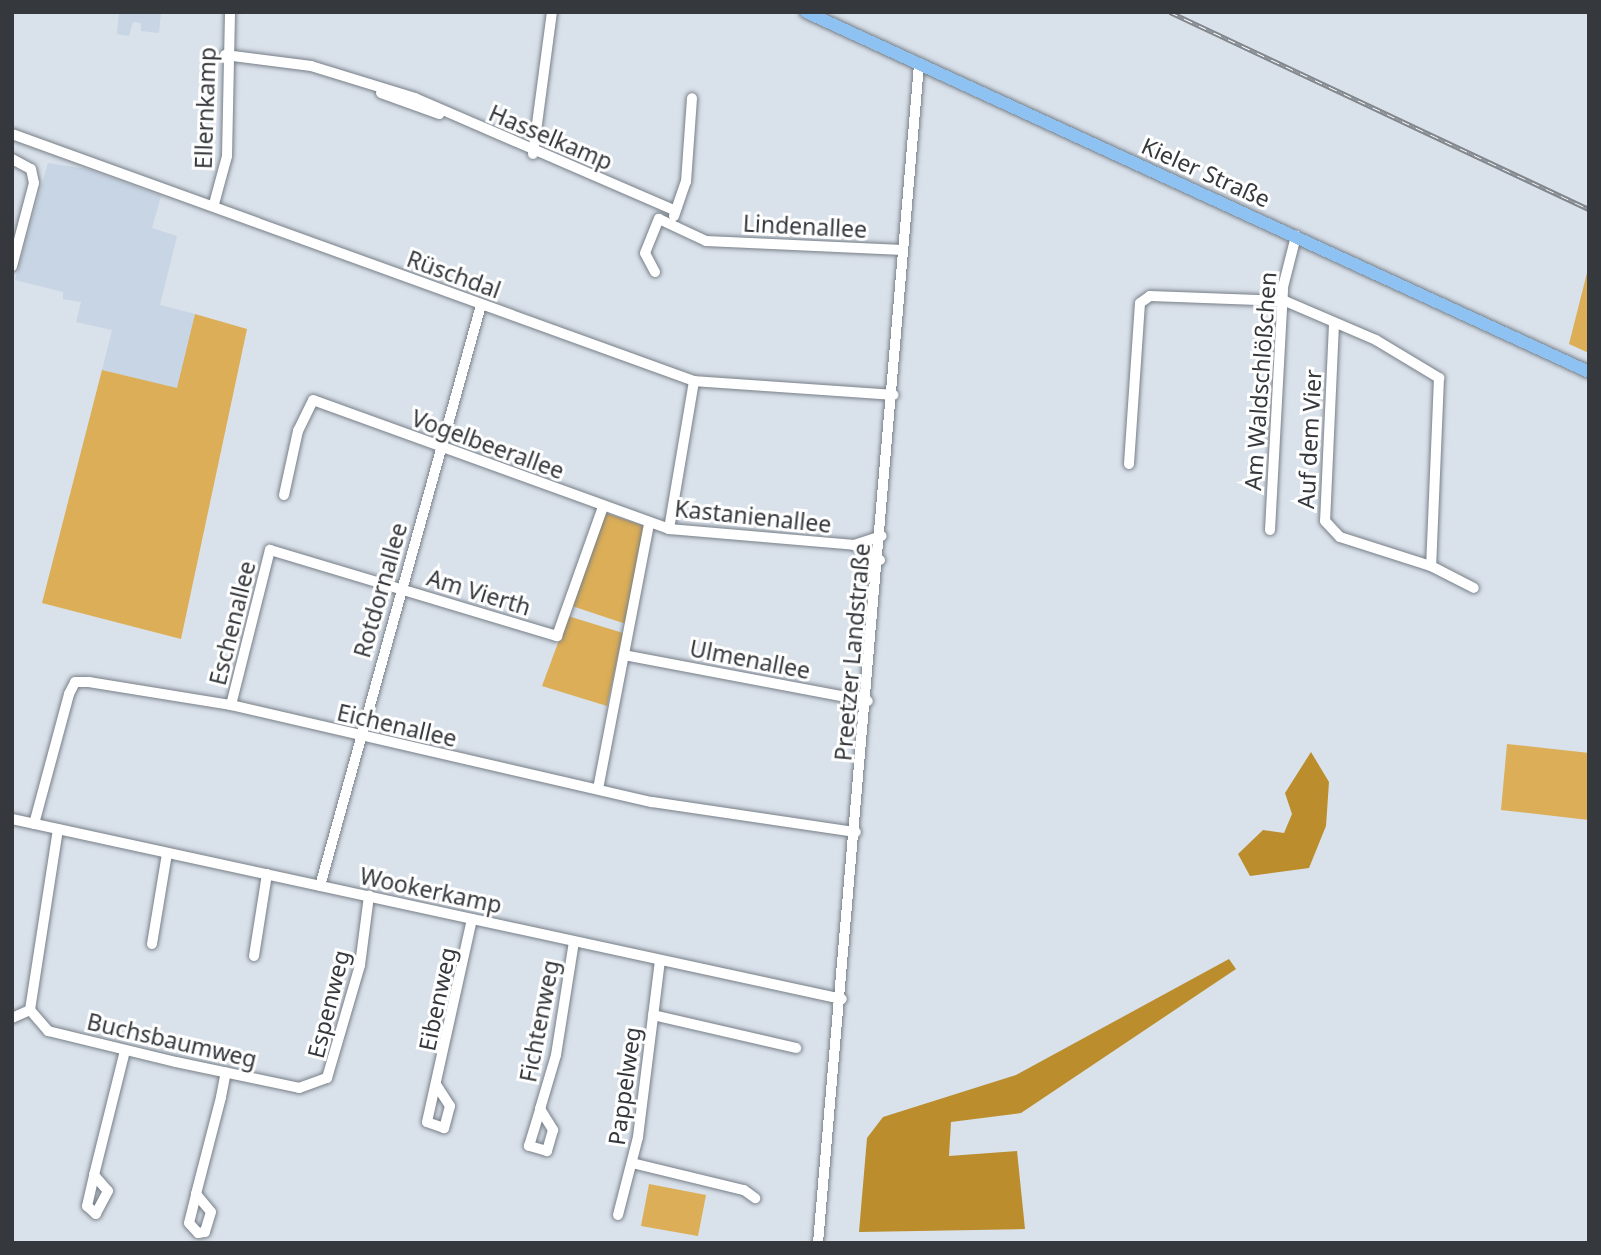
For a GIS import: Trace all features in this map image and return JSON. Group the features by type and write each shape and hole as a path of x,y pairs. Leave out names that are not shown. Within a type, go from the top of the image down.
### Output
{"main road":[{"name":"Kieler Straße","path":"806,12 1589,372"}],"street":[{"name":"Ellernkamp","path":"214,204 227,156 225,55 230,12"},
{"path":"533,154 552,12"},
{"name":"Hasselkamp","path":"225,55 310,66 366,84 468,122 533,154 674,210"},
{"name":"Preetzer Landstraße","path":"817,1243 868,701 919,65"},
{"path":"654,272 645,253 651,226 665,220 674,210 685,182 692,98"},
{"name":"Rüschdal","path":"12,134 214,204 481,305 694,381 894,395"},
{"path":"12,159 24,165 34,183 12,266"},
{"path":"663,206 665,220"},
{"name":"Lindenallee","path":"665,220 706,241 903,250"},
{"name":"Am Waldschlößchen","path":"1270,530 1285,301 1296,236"},
{"path":"1129,464 1140,303 1150,296 1285,301 1387,345 1439,378 1431,566"},
{"name":"Rotdornallee","path":"320,886 358,736 481,305"},
{"name":"Auf dem Vier","path":"1334,324 1325,521 1339,537 1431,566 1474,588"},
{"path":"669,529 694,381"},
{"name":"Vogelbeerallee","path":"284,495 298,431 313,400 649,523"},
{"name":"Am Vierth","path":"270,550 557,636 603,507"},
{"path":"598,789 649,523"},
{"name":"Kastanienallee","path":"649,523 669,529 853,545 882,536"},
{"name":"Kastanienallee","path":"853,545 880,560"},
{"name":"Eschenallee","path":"231,705 270,550"},
{"name":"Ulmenallee","path":"624,655 868,701"},
{"name":"Eichenallee","path":"34,824 75,682 231,705 598,789 856,832"},
{"name":"Wookerkamp","path":"12,819 842,999"},
{"path":"12,1018 30,1010 58,829"},
{"path":"152,944 167,853"},
{"path":"254,956 267,874"},
{"name":"Espenweg","path":"288,1086 310,1087 333,1070 369,896"},
{"name":"Eibenweg","path":"437,1086 472,919"},
{"name":"Fichtenweg","path":"540,1109 556,1055 574,941"},
{"name":"Pappelweg","path":"618,1215 632,1163 660,960"},
{"name":"Buchsbaumweg","path":"30,1010 48,1031 125,1051 288,1086"},
{"name":"Pappelweg","path":"653,1015 796,1048"},
{"path":"94,1175 125,1051"},
{"path":"196,1194 226,1072"},
{"name":"Pappelweg","path":"632,1163 744,1190 755,1198"}],"shaded area":[{"path":"119,12 161,12 159,33 141,31 141,23 133,22 129,36 117,34"},
{"path":"48,163 87,169 161,196 152,228 177,236 160,305 195,314 178,389 102,370 112,330 76,322 81,302 63,299 63,292 15,280"},
{"path":"1589,265 1589,353 1569,344"},
{"path":"195,314 247,329 181,639 42,603 102,370 177,388"},
{"path":"606,513 644,526 626,624 572,606"},
{"path":"568,616 623,633 607,706 542,686"},
{"path":"1507,744 1589,753 1589,820 1501,810"},
{"path":"1311,752 1329,782 1326,826 1309,868 1250,876 1238,854 1263,830 1284,833 1292,814 1285,793"},
{"path":"1229,959 1236,969 1021,1113 951,1122 949,1156 1017,1151 1025,1229 859,1232 867,1138 883,1117 1016,1075"},
{"path":"649,1184 706,1195 698,1236 641,1226"}],"railway":[{"path":"1170,12 1589,209"}]}
